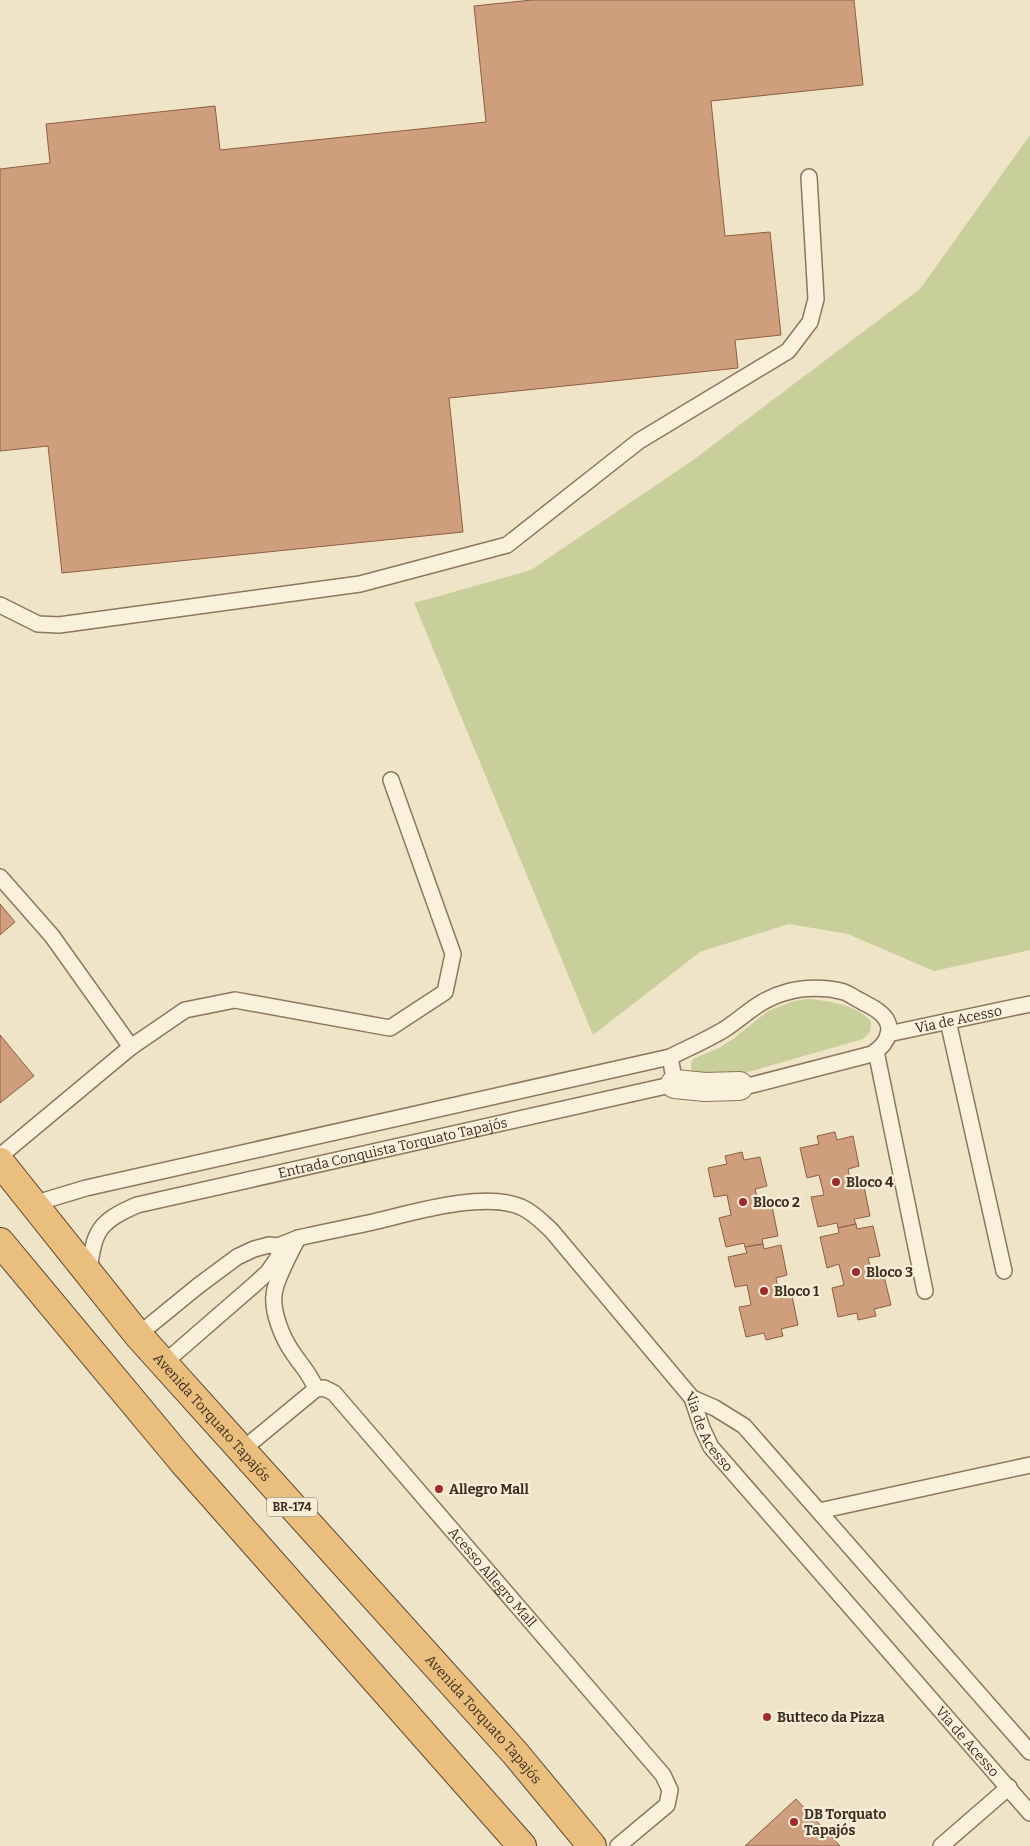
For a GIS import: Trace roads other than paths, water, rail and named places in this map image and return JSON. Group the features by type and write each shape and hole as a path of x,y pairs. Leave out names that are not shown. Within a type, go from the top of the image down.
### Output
{"highway":[{"name":"Avenida Torquato Tapajós","path":"0,1162 138,1334 515,1753 592,1846"},
{"path":"0,1242 184,1464 522,1846"}],"street":[{"name":"Entrada Conquista Torquato Tapajós","path":"675,1084 705,1087 739,1086"}],"lane":[{"path":"0,606 38,624 59,625 360,584 507,545 638,441 788,351 810,322 816,299 809,177"},
{"path":"0,1156 131,1047 185,1010 235,1000 390,1028 445,992 453,954 391,780"},
{"path":"0,877 52,936 131,1047"},
{"path":"33,1204 86,1188 670,1057 727,1028 755,1005 787,992 806,989 826,989 844,992 878,1011 888,1025 886,1043 872,1054 752,1085 739,1086"},
{"name":"Via de Acesso","path":"888,1034 1030,1004"},
{"path":"948,1021 1004,1271"},
{"path":"876,1051 925,1291"},
{"path":"670,1057 675,1084"},
{"name":"Entrada Conquista Torquato Tapajós","path":"88,1272 92,1248 99,1228 123,1211 137,1205 675,1084"},
{"path":"138,1334 237,1256 254,1249 269,1245 278,1246 298,1238 454,1204 485,1201 504,1202 521,1207 538,1218 551,1230 692,1398"},
{"path":"242,1450 316,1389 309,1373 293,1353 282,1332 276,1312 274,1294 298,1238"},
{"path":"164,1363 211,1324 268,1272 279,1256 278,1246"},
{"name":"Acesso Allegro Mall","path":"316,1389 324,1388 334,1393 663,1775 670,1790 666,1805 618,1846"},
{"name":"Via de Acesso","path":"692,1398 715,1408 744,1426 1030,1752"},
{"name":"Via de Acesso","path":"692,1398 710,1447 1030,1813"},
{"path":"819,1512 1030,1464"},
{"path":"941,1846 1008,1787"}],"place":[{"name":"Bloco 4","path":"836,1182"},
{"name":"Bloco 2","path":"743,1202"},
{"name":"Bloco 3","path":"856,1272"},
{"name":"Bloco 1","path":"764,1291"},
{"name":"Allegro Mall","path":"439,1489"},
{"name":"Butteco da Pizza","path":"767,1717"},
{"name":"DB Torquato Tapajós","path":"794,1822"}]}
